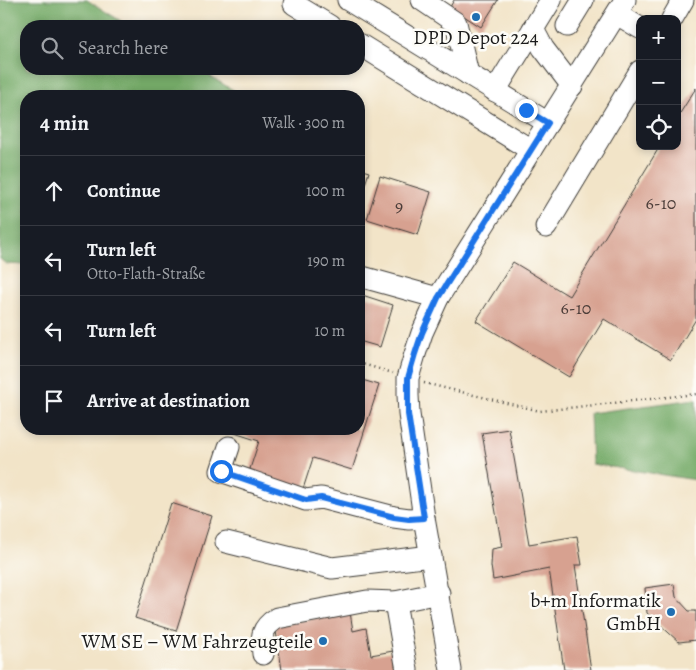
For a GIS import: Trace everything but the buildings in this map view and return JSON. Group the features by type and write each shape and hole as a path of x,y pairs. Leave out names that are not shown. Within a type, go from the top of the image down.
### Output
{"street":[{"path":"296,0 294,4 320,20"},
{"path":"348,0 370,8 468,74 548,123"},
{"path":"422,0 456,23 468,74"},
{"path":"495,91 551,0"},
{"path":"567,26 583,0"},
{"path":"674,15 683,0"},
{"path":"451,670 408,414 408,378 422,333 438,298 572,86 619,4 636,23"},
{"path":"533,29 544,48 572,86"},
{"path":"365,48 531,150"},
{"path":"546,227 636,79"},
{"path":"365,278 438,298"},
{"path":"229,447 221,471 306,500 321,498 394,517 424,518"},
{"path":"226,542 332,568 431,556"},
{"path":"263,654 261,635 269,623 278,618 367,601 395,602 439,594"},
{"path":"395,602 407,670"}],"path":[{"path":"365,365 408,378 540,411 696,394"}],"green space":[{"path":"0,0 87,0 119,20 20,20 20,75 208,75 233,90 20,90 20,265 6,264 0,259"},
{"path":"696,399 696,480 592,464 590,413"}],"place":[{"name":"DPD Depot 224","path":"476,17"},
{"name":"b+m Informatik GmbH","path":"671,612"},
{"name":"WM SE – WM Fahrzeugteile","path":"323,641"}],"route":[{"path":"221,471 306,500 321,498 394,517 424,518 408,414 408,378 422,333 438,298 548,123 526,110"}]}
